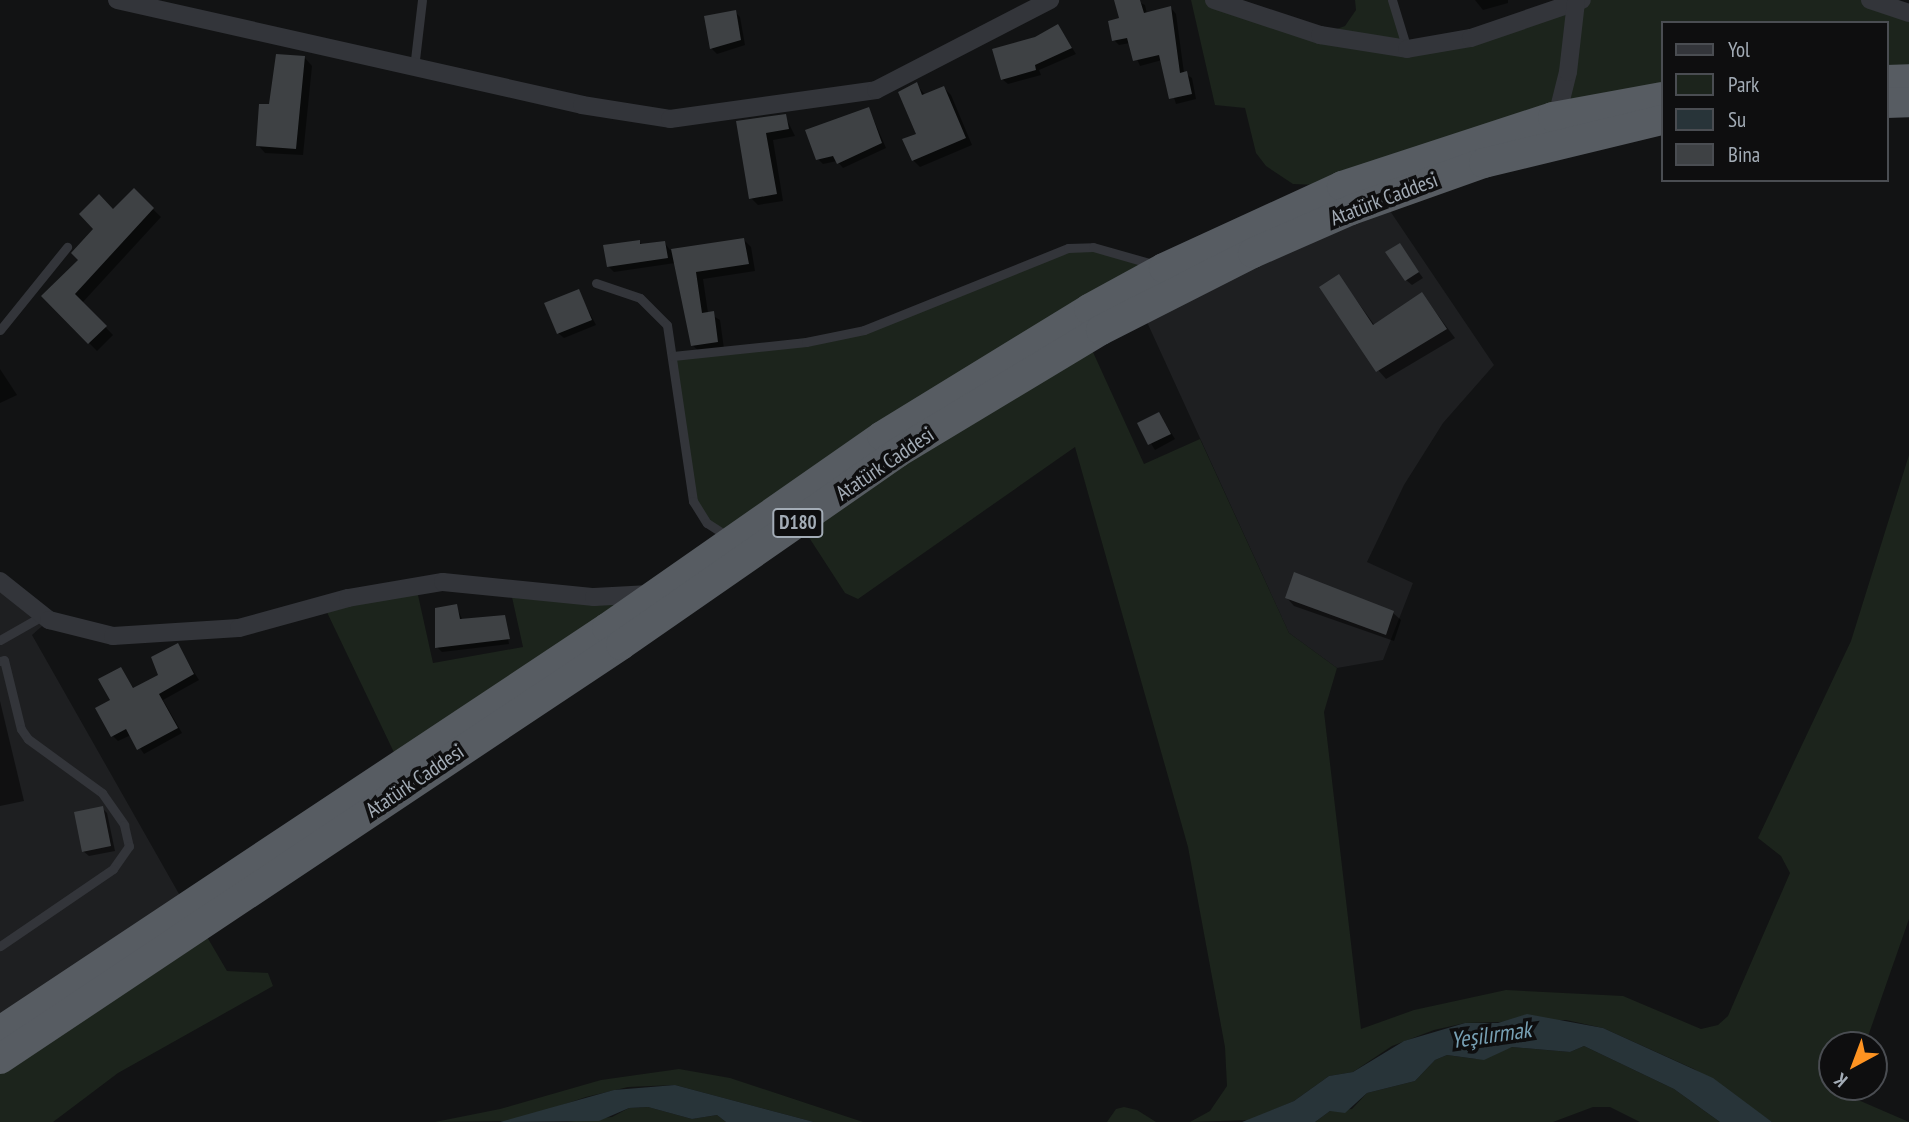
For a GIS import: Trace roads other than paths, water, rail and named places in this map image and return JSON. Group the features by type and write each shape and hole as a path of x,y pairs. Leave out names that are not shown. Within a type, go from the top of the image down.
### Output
{"highway":[{"path":"1888,80 1909,79"},
{"name":"Atatürk Caddesi","path":"0,1031 657,593 893,429 1164,268 1342,186 1557,116 1660,97"},
{"path":"1888,103 1909,102"},
{"name":"Atatürk Caddesi","path":"0,1059 621,645 897,453 1101,330 1253,253 1351,210 1483,163 1660,120"}],"street":[{"path":"117,0 218,19 414,68 640,116 694,118 876,90 1050,0"},
{"path":"1214,0 1320,35 1407,49 1471,38 1579,1 1568,72 1557,116"},
{"path":"1870,0 1909,13"},
{"path":"0,581 42,616 94,634 170,635 239,628 348,598 443,582 594,597 657,593"}],"lane":[{"path":"414,68 422,0"},
{"path":"1392,0 1407,49"},
{"path":"0,330 67,247"},
{"path":"673,356 806,342 864,330 1068,248 1093,247 1164,268"},
{"path":"596,283 626,290 658,312 670,332 693,501 707,523 735,539"},
{"path":"0,946 113,869 129,846 124,825 102,793 43,753 21,729 2,661 0,642 42,616"}],"water":[{"name":"Yeşilırmak","path":"1527,1014 1603,1028 1713,1078 1772,1122 1720,1122 1674,1089 1584,1046 1570,1052 1512,1047 1484,1060 1447,1055 1435,1060 1415,1081 1367,1093 1345,1113 1330,1111 1315,1122 1242,1122 1294,1101 1329,1076 1353,1072 1404,1041 1465,1023 1498,1023"},
{"path":"675,1085 814,1122 726,1122 717,1115 692,1119 648,1107 629,1108 599,1121 500,1122 614,1090"}]}
